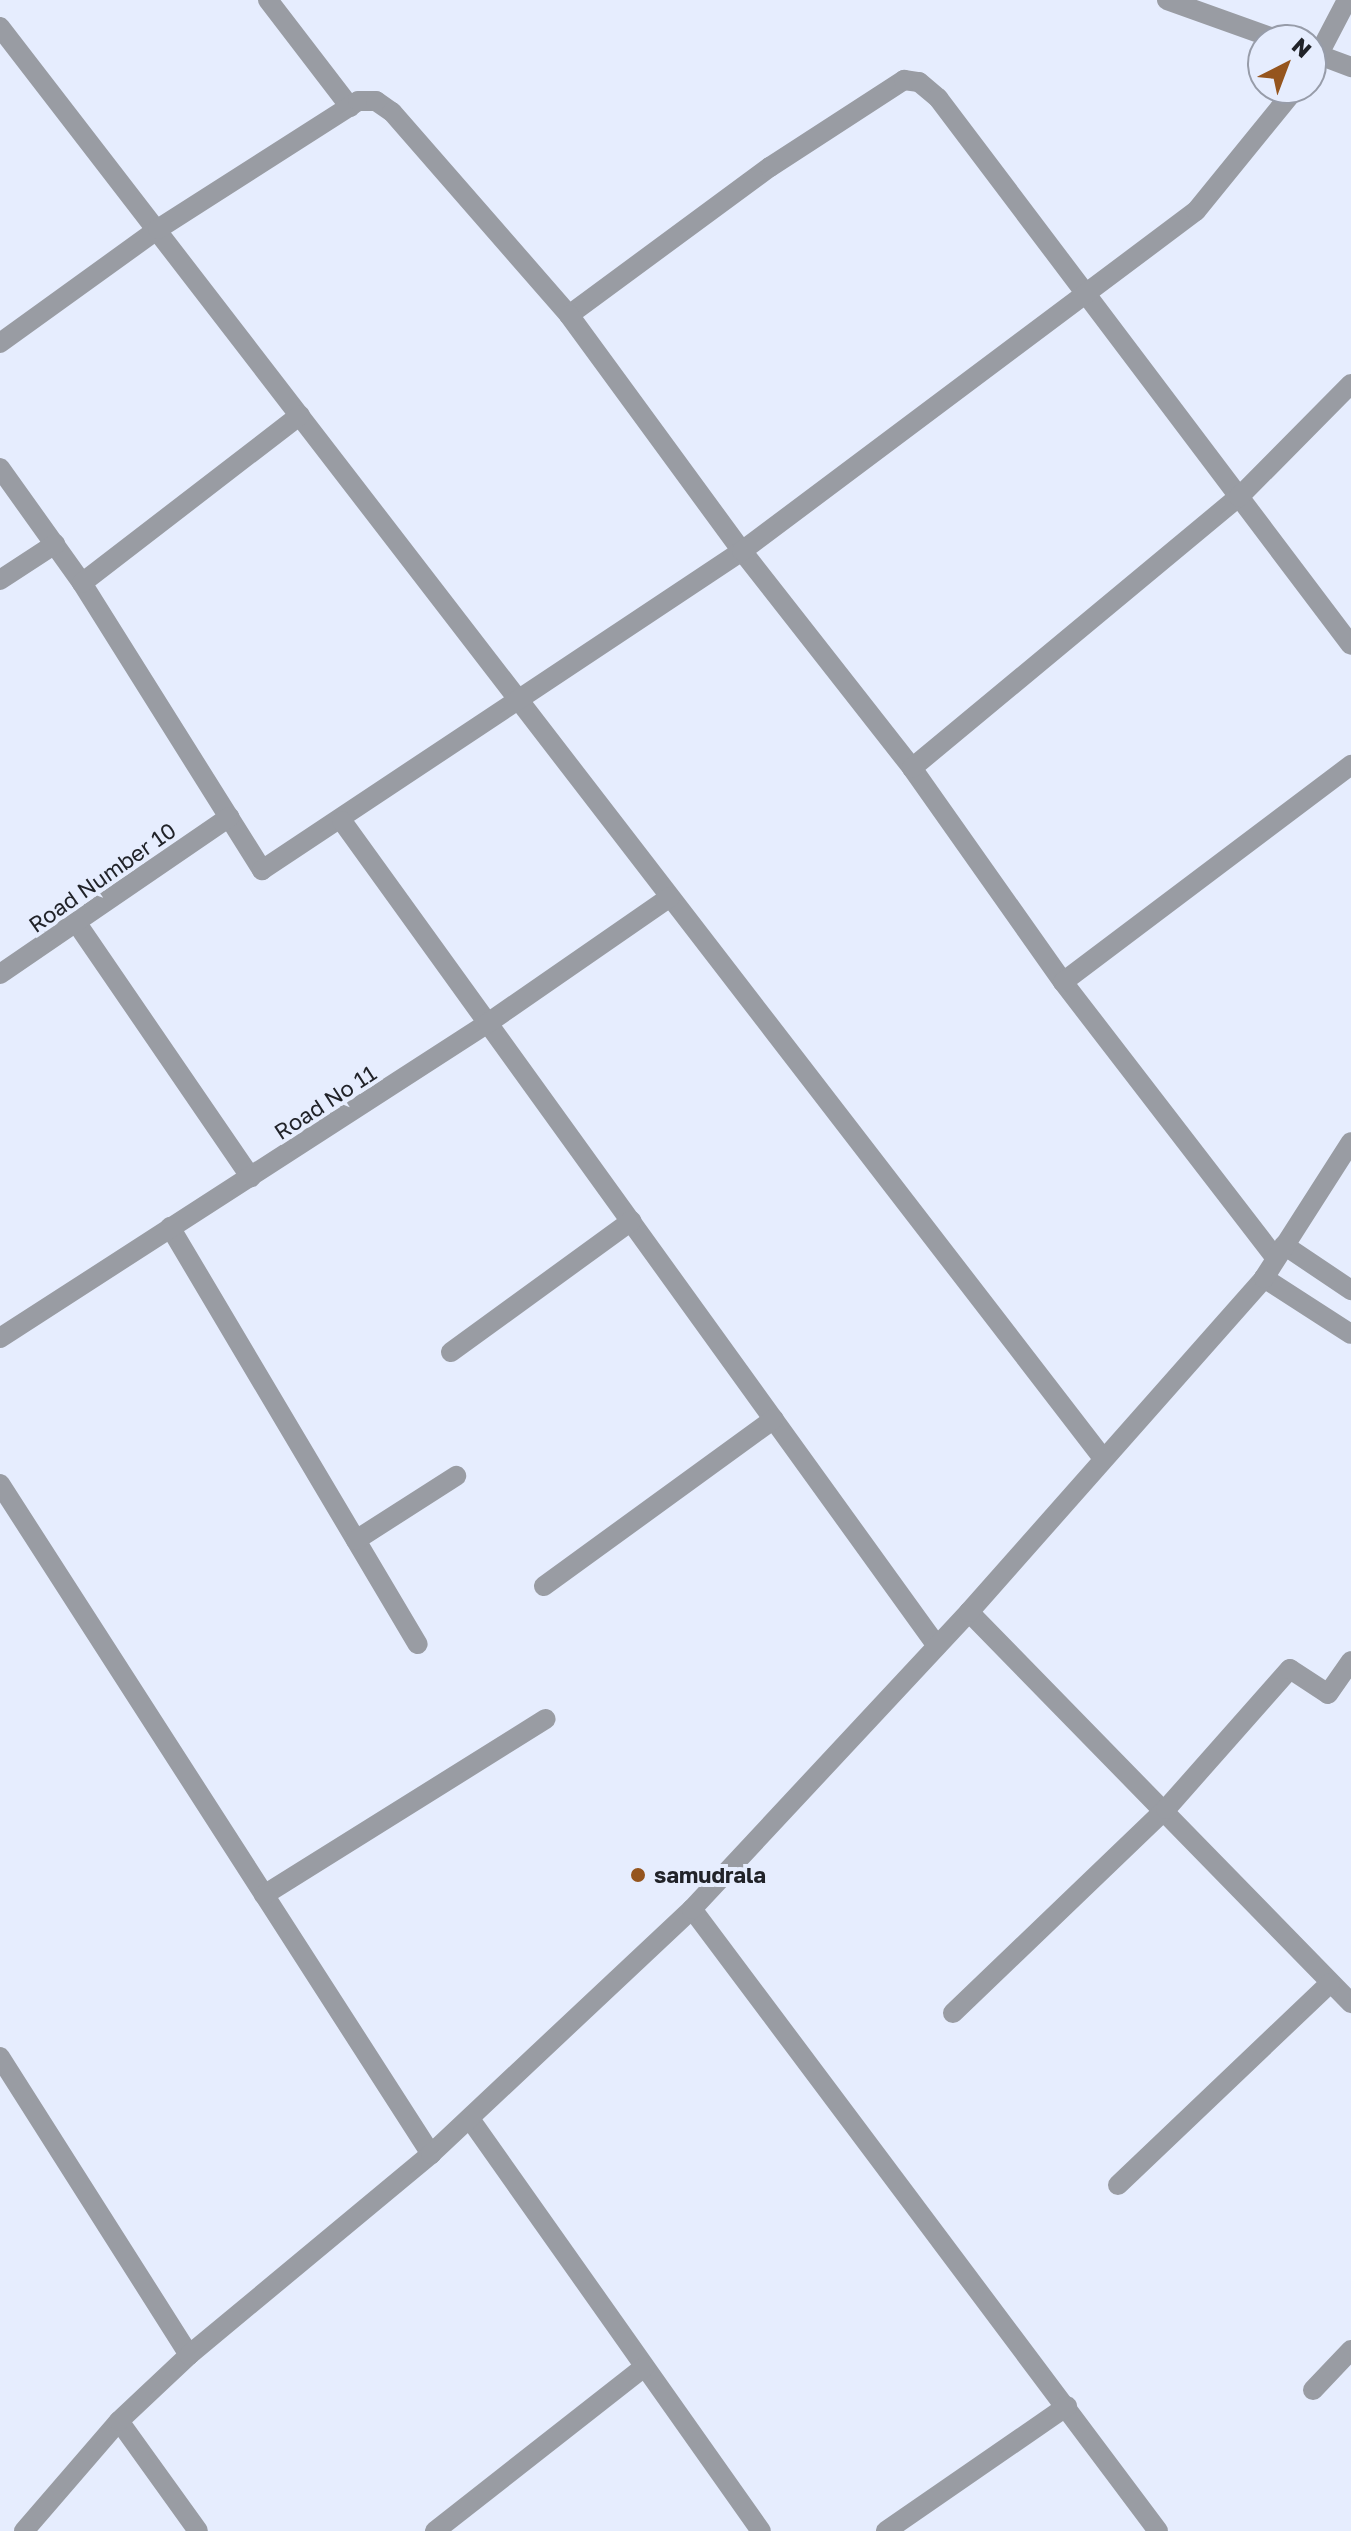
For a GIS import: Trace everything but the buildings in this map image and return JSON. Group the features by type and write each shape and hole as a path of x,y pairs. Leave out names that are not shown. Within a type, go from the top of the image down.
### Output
{"street":[{"path":"268,0 350,107"},
{"path":"1167,0 1247,29"},
{"path":"1327,37 1347,0"},
{"path":"0,27 524,700 670,897 1103,1458"},
{"path":"1327,62 1351,67"},
{"path":"569,315 770,167 904,80 919,82 938,98 1082,293 1351,645"},
{"path":"0,343 158,229 350,107 376,101 392,112 569,315 742,551 912,768 1063,982 1280,1252 1351,1290"},
{"path":"0,468 82,583 262,870 342,821 742,551 1082,293 1196,211 1283,104"},
{"path":"912,768 1239,497 1351,384"},
{"path":"82,583 300,415"},
{"path":"0,580 55,544"},
{"path":"1063,982 1351,765"},
{"name":"Road Number 10","path":"0,974 78,925 229,817"},
{"path":"342,821 937,1646"},
{"name":"Road No 11","path":"0,1338 488,1023 670,897"},
{"path":"78,925 251,1178"},
{"path":"24,2531 119,2421 189,2355 431,2154 692,1909 969,1612 1264,1278 1351,1142"},
{"path":"451,1352 631,1221"},
{"path":"170,1227 418,1644"},
{"path":"1264,1278 1351,1334"},
{"path":"544,1586 774,1419"},
{"path":"356,1540 456,1476"},
{"path":"0,1484 431,2154"},
{"path":"969,1612 1166,1809 1351,2003"},
{"path":"953,2013 1166,1809 1290,1669 1328,1694 1351,1661"},
{"path":"264,1895 546,1719"},
{"path":"692,1909 1158,2531"},
{"path":"1118,2185 1330,1983"},
{"path":"0,2057 189,2355"},
{"path":"470,2119 761,2531"},
{"path":"1313,2390 1351,2350"},
{"path":"435,2531 644,2367"},
{"path":"886,2531 1067,2406"},
{"path":"119,2421 198,2531"}],"place":[{"name":"samudrala","path":"638,1875"}]}
